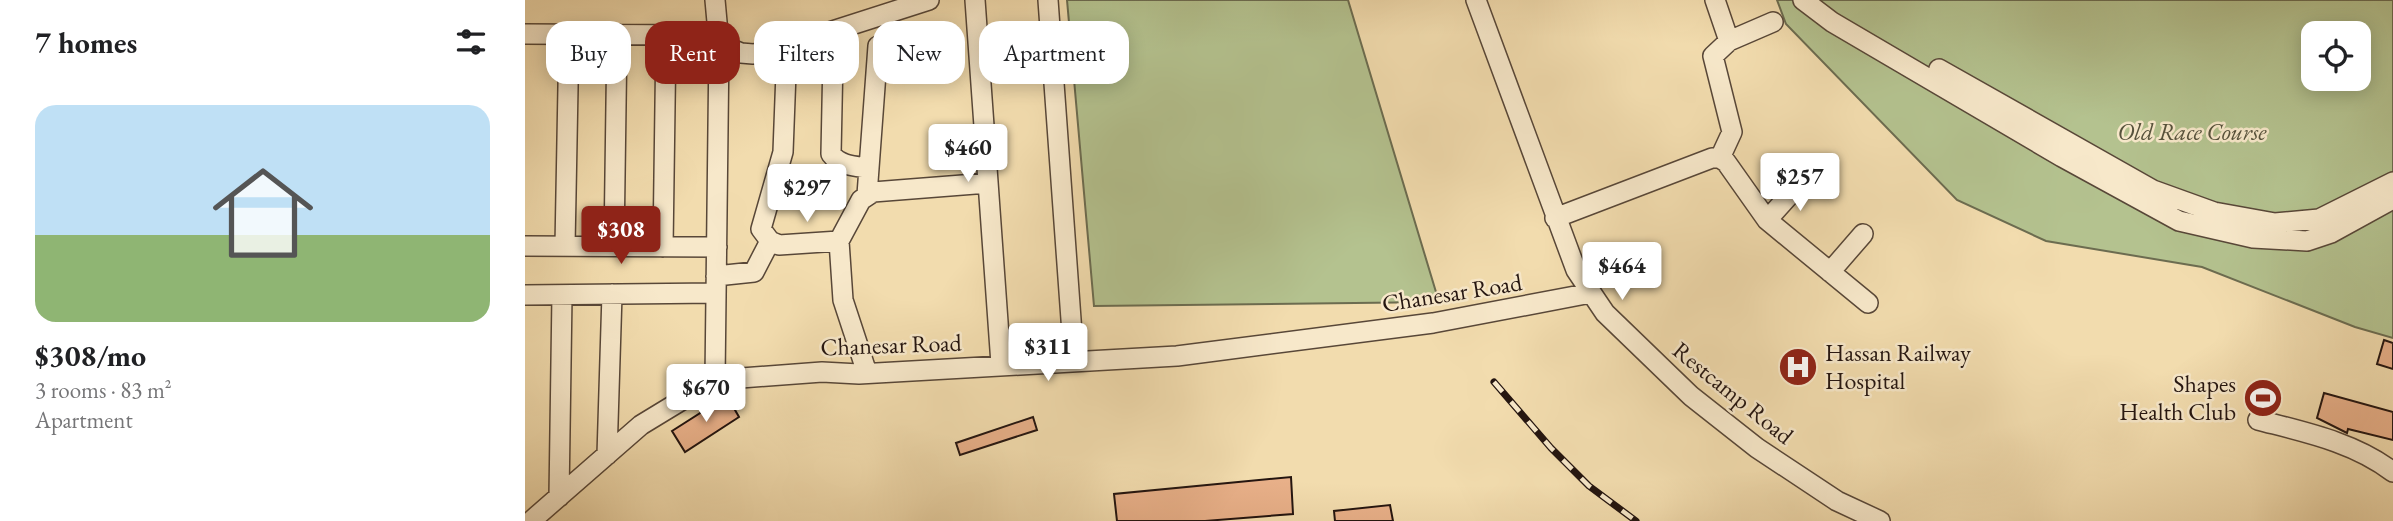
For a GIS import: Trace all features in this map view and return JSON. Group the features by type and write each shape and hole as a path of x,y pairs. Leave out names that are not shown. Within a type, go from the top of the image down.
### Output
{"street":[{"path":"715,0 717,21"},
{"path":"859,23 929,0"},
{"path":"975,0 1001,365"},
{"path":"1048,0 1074,361"},
{"name":"Restcamp Road","path":"1476,0 1576,270 1605,313 1691,396 1757,448 1837,502 1880,521"},
{"path":"1715,0 1729,41"},
{"path":"1803,0 1832,22 2179,221 2253,238 2307,241 2331,233 2393,199"},
{"path":"1824,0 1839,12 2153,190 2214,212 2275,223 2319,219 2393,182"},
{"path":"1720,158 1731,131 1713,56 1729,41 1773,22"},
{"path":"525,34 546,34"},
{"path":"565,246 568,84"},
{"path":"614,246 616,84"},
{"path":"663,247 665,84"},
{"path":"715,380 718,84"},
{"path":"786,84 783,152 761,229 771,241 787,246 839,241"},
{"path":"832,84 831,154 843,164 869,168"},
{"path":"867,195 875,84"},
{"path":"1555,218 1712,158 1720,158 1726,162 1767,220 1868,303"},
{"path":"1767,220 1804,179"},
{"path":"867,373 843,300 839,241 861,200 873,192 988,183"},
{"path":"1830,272 1863,234"},
{"path":"525,295 612,294 716,284 754,272 771,241"},
{"path":"525,246 716,247"},
{"name":"Chanesar Road","path":"531,521 642,425 715,380 822,372 867,373 1177,356 1433,323 1591,293"},
{"path":"607,455 612,294"},
{"path":"559,497 562,295"},
{"path":"2258,420 2326,437 2379,462 2393,472"}],"green space":[{"path":"1067,0 1348,0 1439,302 1094,306 1074,84 1129,84 1129,21 1069,21"},
{"name":"Old Race Course","path":"1777,0 2393,0 2393,338 2355,327 2202,267 2046,241 1957,200 1786,24"}],"building":[{"path":"2384,340 2393,343 2393,369 2377,364"},
{"path":"2324,393 2393,412 2393,440 2348,429 2347,433 2317,418"},
{"path":"727,396 739,417 685,452 672,431"},
{"path":"1033,417 1037,430 960,455 956,443"},
{"path":"1291,477 1293,514 1205,521 1117,521 1114,494"},
{"path":"1390,505 1393,521 1335,521 1334,511"}],"railway":[{"path":"1494,382 1551,448 1589,486 1636,521"}],"place":[{"name":"Hassan Railway Hospital","path":"1798,367"},
{"name":"Shapes Health Club","path":"2263,398"}]}
